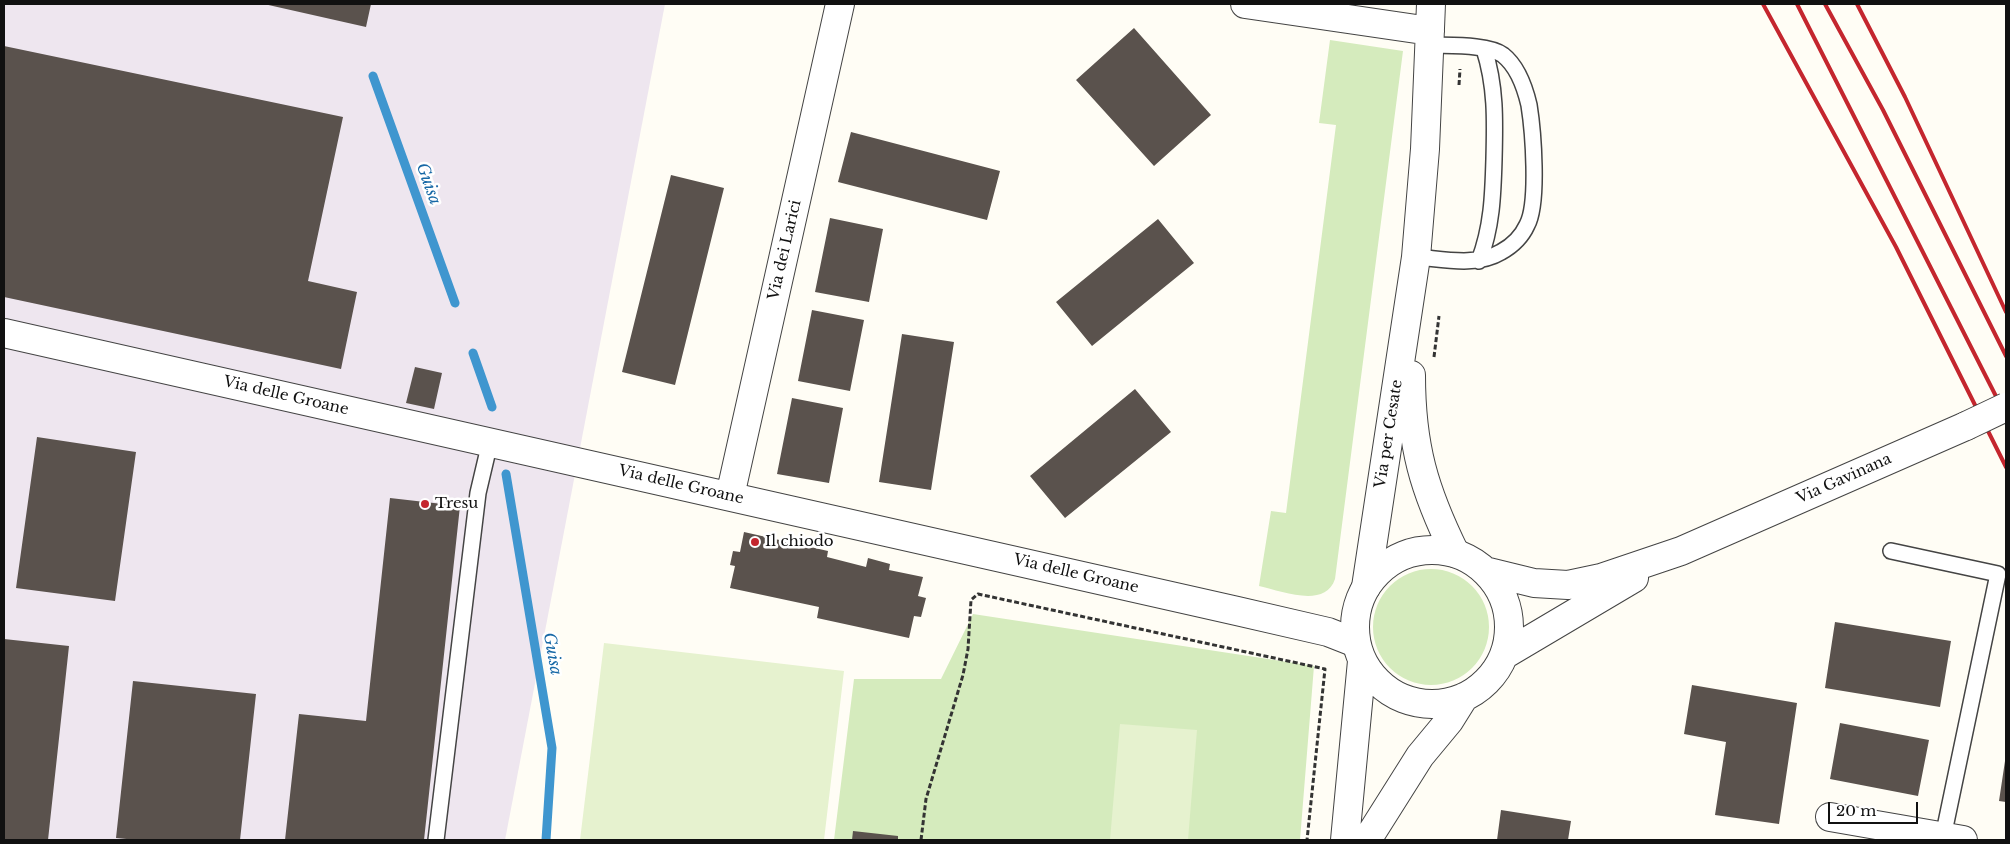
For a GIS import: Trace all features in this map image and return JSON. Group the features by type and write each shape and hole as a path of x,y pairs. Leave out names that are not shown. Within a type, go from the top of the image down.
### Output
{"street":[{"name":"Via dei Larici","path":"730,496 840,4"},
{"path":"1245,4 1429,38"},
{"name":"Via per Cesate","path":"1366,586 1414,269 1425,149 1431,4"},
{"name":"Via per Cesate","path":"1414,269 1411,416 1426,485 1455,553"},
{"name":"Via delle Groane","path":"4,333 1328,632 1359,652"},
{"name":"Via Gavinana","path":"1485,571 1534,583 1568,585 1601,578 1681,551 2006,407"},
{"path":"1345,840 1359,652 1356,614 1366,586 1382,567 1405,554 1430,550 1455,553 1471,560 1485,571 1499,589 1508,610 1509,632 1504,655 1495,672 1481,686 1464,697 1441,704 1410,700 1395,694 1376,680 1359,652"},
{"name":"Via Gavinana","path":"1504,655 1681,551"},
{"path":"1367,840 1420,756 1450,721 1464,697"},
{"path":"1830,817 1953,839"}],"lane":[{"path":"1414,269 1479,261 1500,252 1517,240 1528,224 1532,206 1534,163 1528,104 1518,73 1503,54 1484,48 1462,46 1429,38"},
{"path":"1479,261 1490,230 1492,215 1495,109 1490,72 1484,48"},
{"path":"436,840 478,493 490,442"},
{"path":"1892,551 1998,574 1953,839"}],"path":[{"path":"1458,95 1462,46"},
{"path":"1433,366 1439,313"},
{"path":"921,840 926,798 963,674 968,649 971,600 978,594 1325,670 1307,840"}],"shaded area":[{"path":"4,4 665,4 505,840 4,840"}],"green space":[{"path":"1330,40 1403,51 1335,579 1330,588 1322,593 1313,596 1302,596 1259,586 1271,511 1286,513 1336,125 1319,123"},
{"path":"1431,569 1453,574 1472,586 1484,605 1489,627 1484,649 1472,668 1453,680 1431,685 1409,680 1390,668 1378,649 1373,627 1378,605 1390,586 1409,574"},
{"path":"973,614 1314,666 1300,840 834,840 854,679 941,679"},
{"path":"604,643 844,671 824,840 580,840"},
{"path":"1120,724 1197,730 1188,840 1110,840"}],"building":[{"path":"264,4 371,4 366,27"},
{"path":"1134,28 1211,115 1154,166 1076,80"},
{"path":"4,46 343,117 308,281 357,292 341,369 4,297"},
{"path":"851,132 1000,171 987,220 838,182"},
{"path":"671,175 724,188 675,385 622,372"},
{"path":"830,218 883,229 869,302 815,292"},
{"path":"1158,219 1194,263 1092,346 1056,302"},
{"path":"812,310 864,320 850,391 798,381"},
{"path":"902,334 954,342 931,490 879,482"},
{"path":"415,367 442,373 434,409 406,403"},
{"path":"1135,389 1171,432 1065,518 1030,476"},
{"path":"792,398 843,408 829,483 777,474"},
{"path":"37,437 136,452 115,601 16,588"},
{"path":"390,498 460,506 424,840 285,840 299,714 366,721"},
{"path":"744,532 828,551 827,557 866,567 868,558 890,564 889,570 923,577 918,596 926,598 921,617 914,616 909,638 817,618 819,607 730,588 735,566 730,565 733,551 740,552"},
{"path":"1835,622 1951,641 1940,707 1825,688"},
{"path":"4,639 69,646 48,840 4,840"},
{"path":"133,681 256,694 240,840 137,840 116,838"},
{"path":"1692,685 1797,703 1779,824 1715,815 1726,742 1684,734"},
{"path":"1840,723 1929,740 1918,796 1830,779"},
{"path":"2006,761 2006,802 1999,801"},
{"path":"1501,810 1571,821 1568,840 1497,840"},
{"path":"853,831 898,836 898,840 852,840"}],"waterway":[{"name":"Guisa","path":"373,76 455,303"},
{"name":"Guisa","path":"473,353 492,407"},
{"name":"Guisa","path":"506,474 552,748 546,840"}],"railway":[{"path":"1763,4 1896,247 2006,467"},
{"path":"1797,4 2006,416"},
{"path":"1825,4 1883,110 2006,356"},
{"path":"1857,4 1905,97 2006,312"}],"place":[{"name":"Tresu","path":"425,504"},
{"name":"Il chiodo","path":"755,542"}]}
